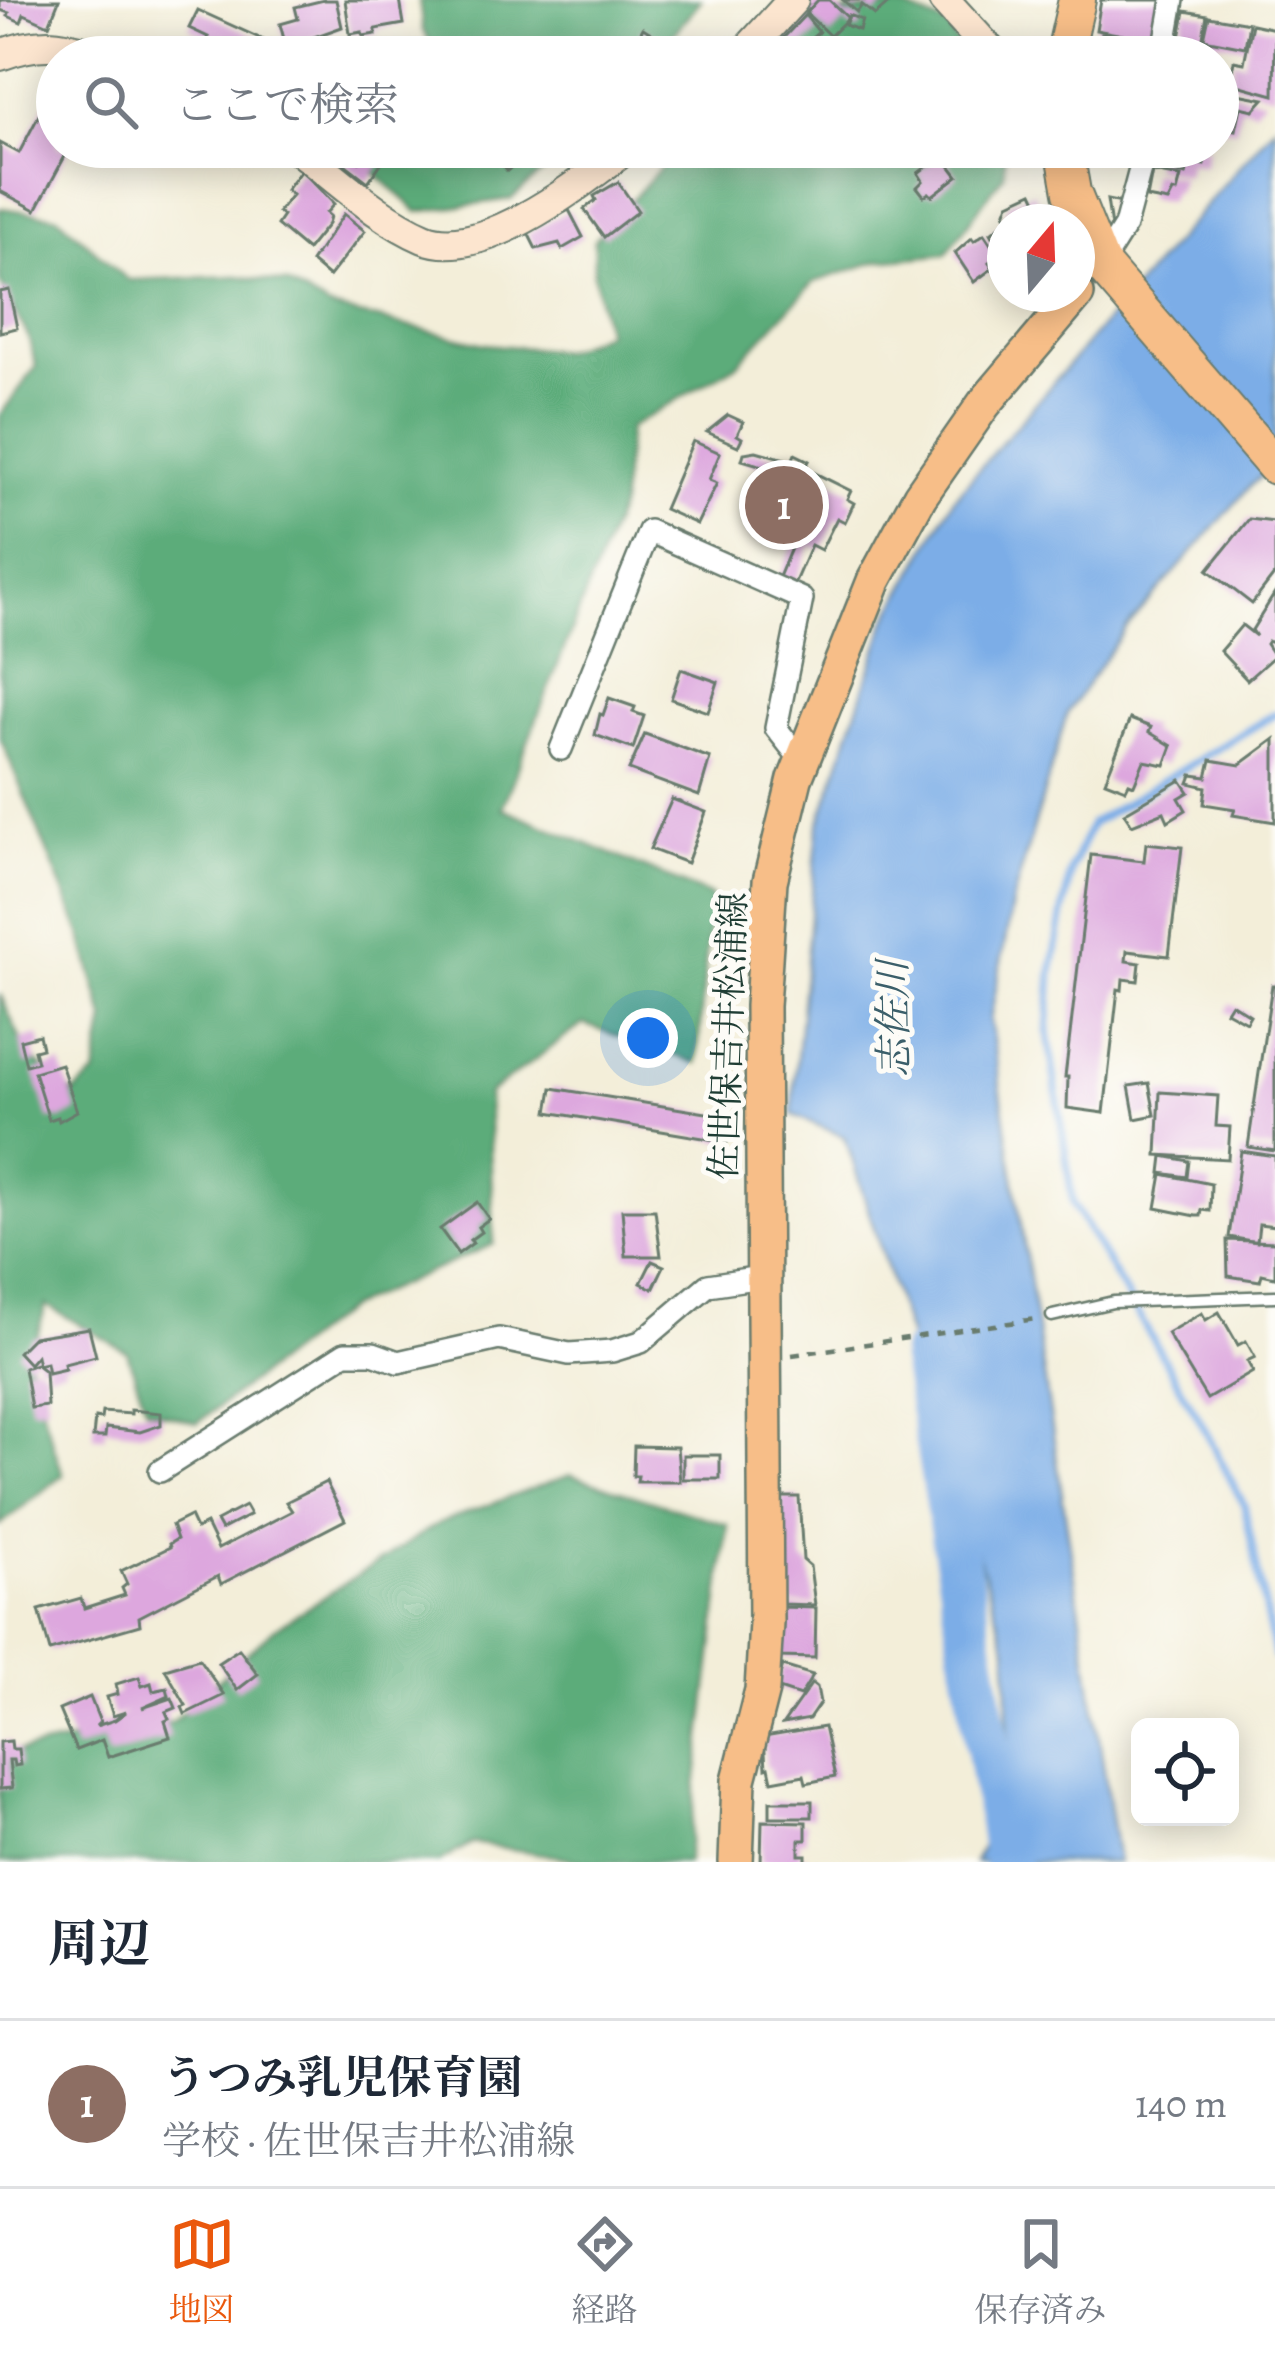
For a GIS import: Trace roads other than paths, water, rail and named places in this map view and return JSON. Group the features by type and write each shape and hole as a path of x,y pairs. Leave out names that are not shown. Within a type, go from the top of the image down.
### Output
{"highway":[{"path":"1069,36 1077,0"},
{"path":"1068,168 1072,192 1112,275 1275,466"}],"main road":[{"path":"760,36 793,0"},
{"path":"944,0 977,36"},
{"path":"0,55 36,44"},
{"path":"324,168 389,218 426,239 454,244 496,231 569,191 600,168"},
{"name":"佐世保吉井松浦線","path":"1095,284 1112,275"},
{"name":"佐世保吉井松浦線","path":"736,1862 739,1780 761,1690 766,1623 762,1006 770,881 802,761 874,580 920,496 983,404 1062,312"}],"street":[{"path":"1166,36 1173,0"},
{"path":"1112,275 1140,168"},
{"path":"561,749 649,531 802,599 776,728 802,761"},
{"path":"160,1471 345,1353 373,1353 398,1362 499,1339 569,1354 612,1351 640,1342 709,1286 761,1277"}],"lane":[{"path":"1052,1316 1113,1302 1275,1296"}],"water":[{"path":"1275,125 1275,464 1251,485 1126,628 1067,713 1013,899 990,1020 1118,1862 974,1862 1009,1799 1007,1647 845,1137 792,1114 818,828 886,622 954,498"}],"waterway":[{"path":"1275,714 1091,824 1071,869 1052,972 1048,1032 1073,1204 1244,1505 1275,1657"},
{"name":"志佐川","path":"923,1356 1007,1862"}],"place":[{"name":"うつみ乳児保育園","path":"784,505"}]}
